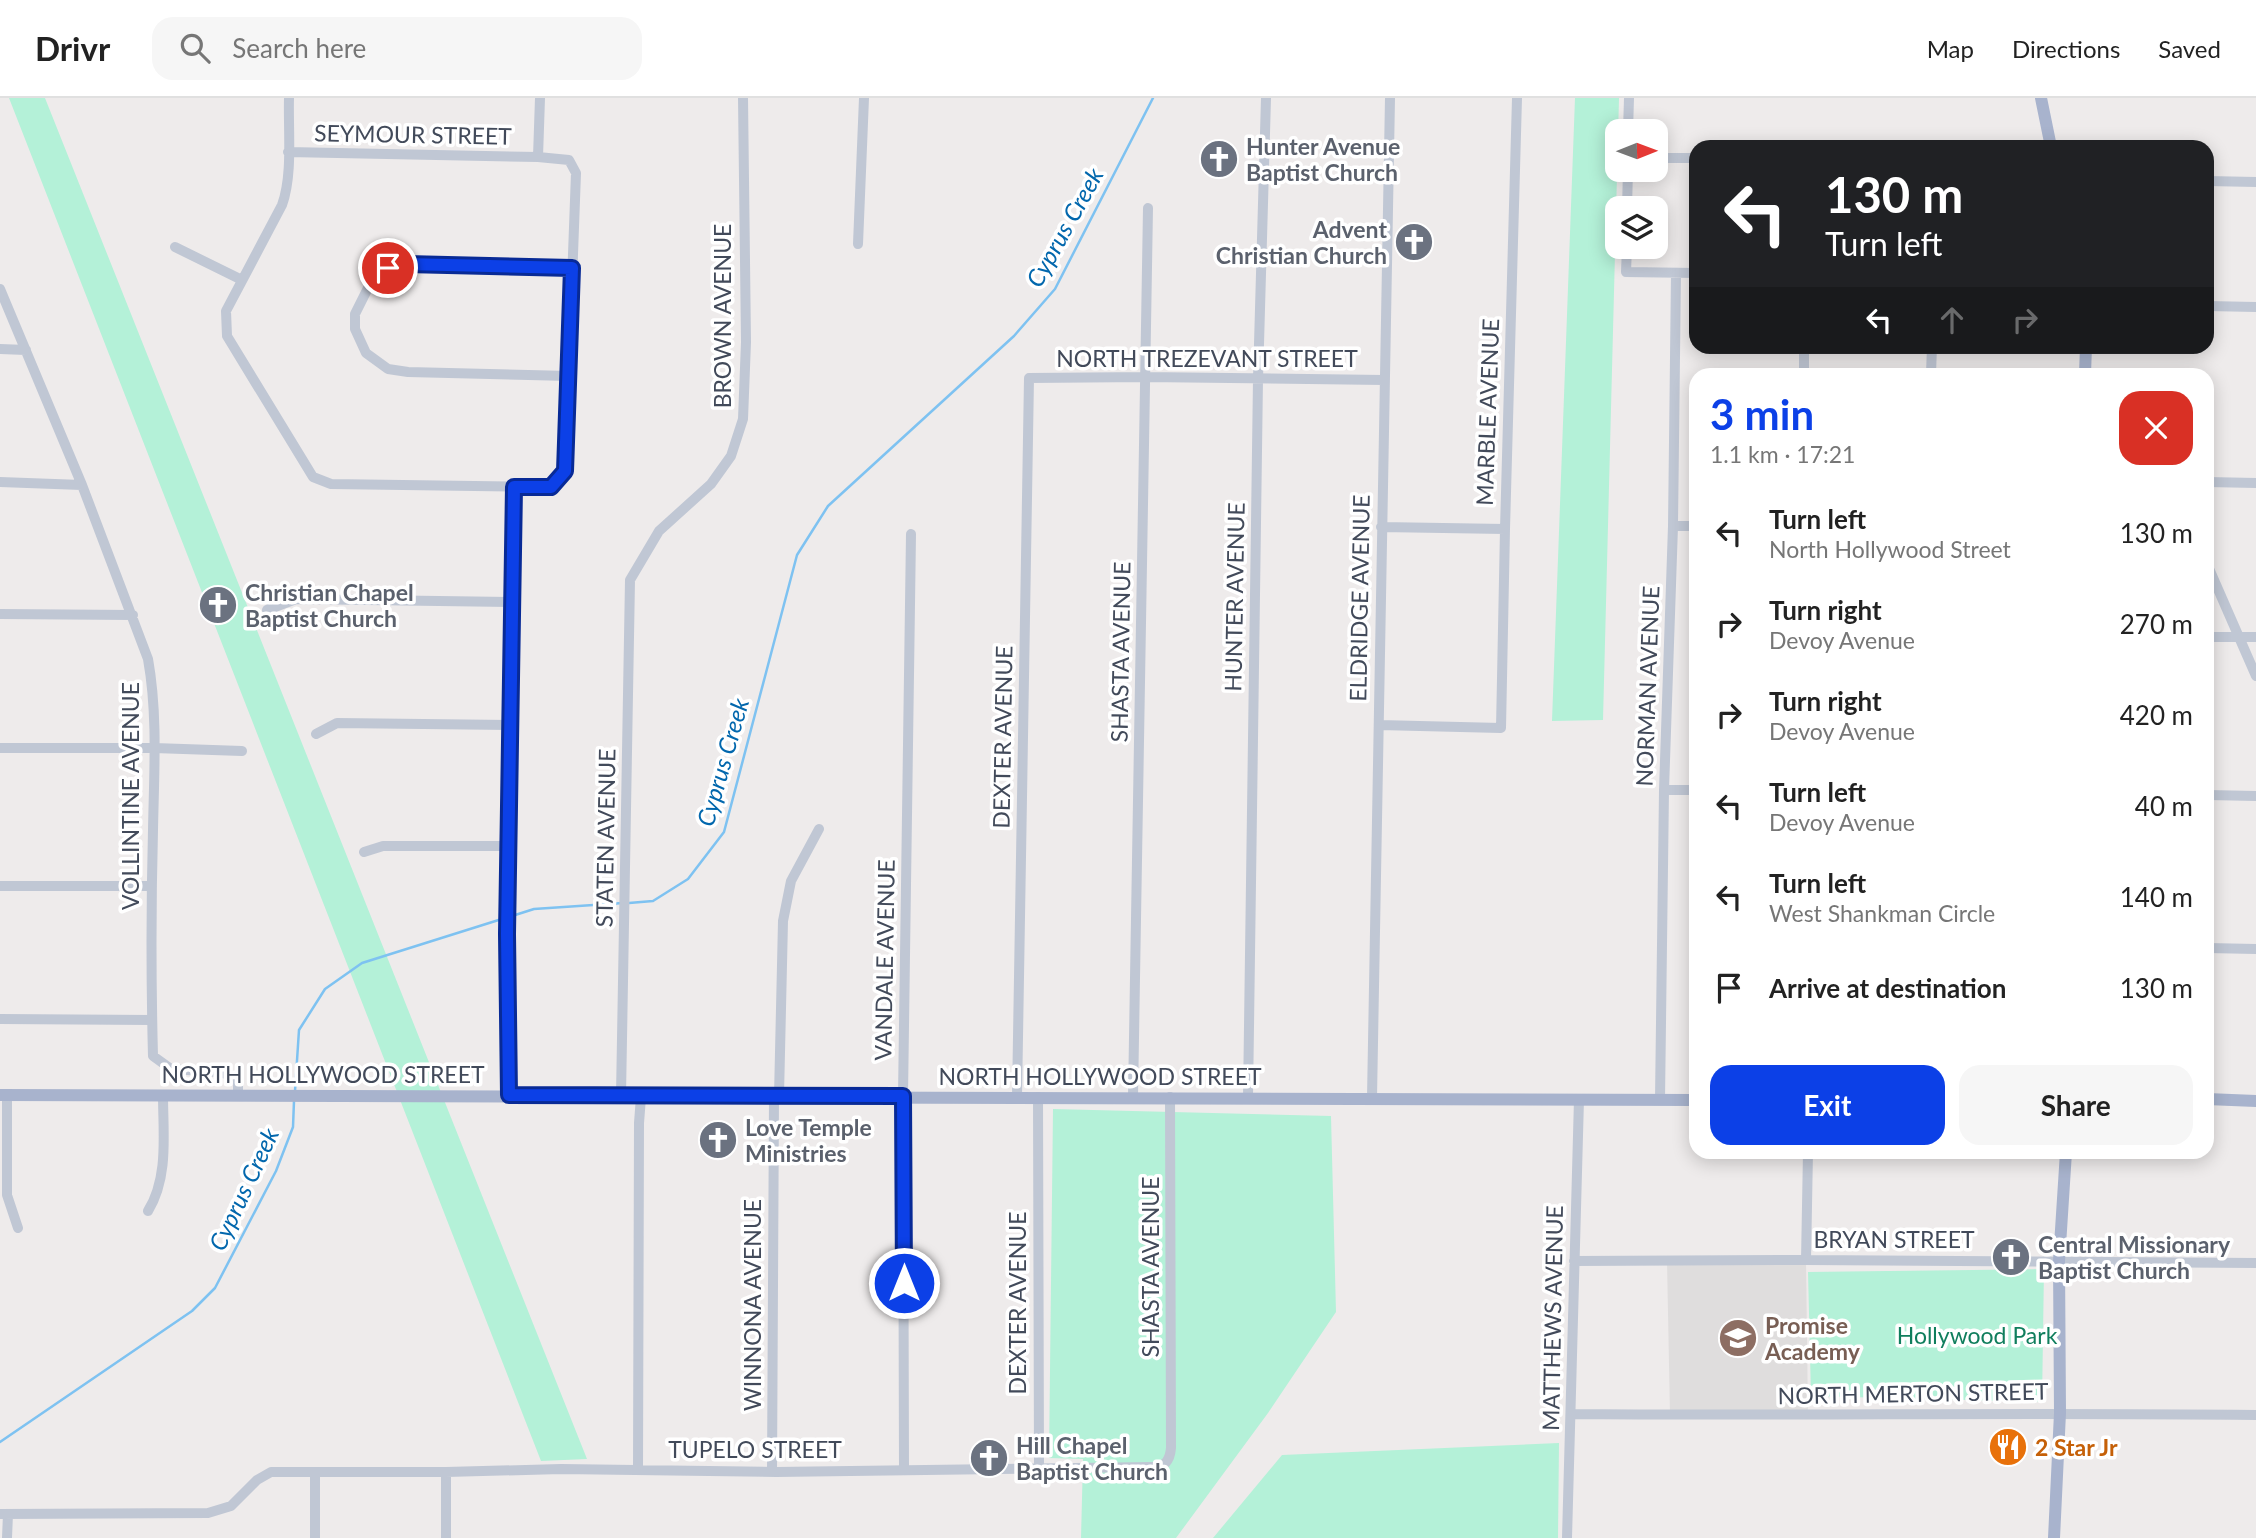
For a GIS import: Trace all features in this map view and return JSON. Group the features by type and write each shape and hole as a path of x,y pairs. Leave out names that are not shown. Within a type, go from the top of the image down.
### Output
{"main road":[{"path":"2042,98 2050,140"},
{"name":"NORTH HOLLYWOOD STREET","path":"3,1095 1689,1100"},
{"path":"2214,1099 2256,1101"},
{"path":"2054,1538 2060,1413 2059,1261 2066,1159"}],"street":[{"path":"289,98 288,188 282,205 226,311 228,336 313,477 331,484 551,487 565,471 569,376 572,268 406,264 388,268 371,282 355,314 355,329 366,353 388,369 408,372 569,376"},
{"path":"538,157 540,98"},
{"name":"BROWN AVENUE","path":"630,580 659,531 711,484 731,456 743,419 746,342 743,98"},
{"path":"858,244 864,98"},
{"name":"HUNTER AVENUE","path":"1248,1098 1258,379 1266,98"},
{"name":"ELDRIDGE AVENUE","path":"1372,1098 1390,98"},
{"name":"MARBLE AVENUE","path":"1379,725 1501,728 1517,98"},
{"path":"1628,119 1629,98"},
{"name":"SEYMOUR STREET","path":"288,152 538,157 569,160 576,173 572,268"},
{"path":"1668,158 1689,158"},
{"path":"2214,181 2256,182"},
{"name":"SHASTA AVENUE","path":"1133,1097 1148,208"},
{"path":"175,247 242,280"},
{"path":"1627,259 1626,272 1689,273"},
{"name":"NORMAN AVENUE","path":"1660,1100 1676,273"},
{"name":"VOLLINTINE AVENUE","path":"0,289 82,485 148,659 152,684 154,748 153,1056 171,1069 218,1072 238,1077 239,1094"},
{"path":"2214,306 2256,307"},
{"path":"0,349 26,350"},
{"name":"NORTH TREZEVANT STREET","path":"1029,378 1384,380"},
{"name":"DEXTER AVENUE","path":"1017,1097 1029,378"},
{"path":"0,482 82,485"},
{"path":"2214,482 2256,483"},
{"path":"509,1095 507,934 514,487"},
{"path":"1673,526 1689,526"},
{"path":"1381,527 1505,529"},
{"name":"VANDALE AVENUE","path":"904,1470 903,1096 911,534"},
{"name":"STATEN AVENUE","path":"621,1096 630,580"},
{"path":"2214,580 2256,676"},
{"path":"267,610 296,599 513,602"},
{"path":"0,614 133,615"},
{"path":"2214,637 2256,637"},
{"path":"316,734 337,723 511,725"},
{"path":"0,748 242,751"},
{"path":"1664,790 1689,790"},
{"path":"2214,795 2256,796"},
{"name":"WINNONA AVENUE","path":"772,1472 777,1096 783,921 791,881 819,829"},
{"path":"364,852 383,846 509,846"},
{"path":"0,886 152,886"},
{"path":"2214,948 2256,949"},
{"path":"0,1019 152,1020"},
{"path":"3,1095 7,1195 18,1228"},
{"path":"148,1211 156,1198 162,1168 163,1095"},
{"path":"638,1469 641,1097"},
{"name":"DEXTER AVENUE","path":"1038,1097 1039,1467"},
{"name":"SHASTA AVENUE","path":"1170,1097 1171,1437"},
{"name":"MATTHEWS AVENUE","path":"1567,1538 1579,1099"},
{"path":"1806,1260 1808,1159"},
{"name":"BRYAN STREET","path":"1574,1261 2256,1263"},
{"name":"NORTH MERTON STREET","path":"1571,1414 2256,1415"},
{"name":"TUPELO STREET","path":"4,1514 208,1513 231,1506 257,1479 271,1472 638,1469 772,1472 1157,1467 1169,1459 1171,1437"},
{"path":"315,1472 315,1538"},
{"path":"446,1472 446,1538"},
{"path":"4,1514 7,1538"}],"shaded area":[{"name":"Promise Academy","path":"1806,1260 1808,1416 1670,1415 1667,1261"}],"green space":[{"path":"9,98 45,98 587,1459 541,1461"},
{"path":"1575,98 1619,98 1618,119 1605,119 1605,182 1617,182 1616,196 1605,196 1605,259 1615,259 1603,720 1552,721"},
{"path":"1053,1109 1331,1116 1336,1312 1268,1413 1176,1538 1081,1538 1083,1459 1049,1458"},
{"name":"Hollywood Park","path":"2044,1269 2042,1402 1811,1396 1808,1272"},
{"path":"1559,1443 1558,1538 1213,1538 1282,1455"}],"waterway":[{"name":"Cyprus Creek","path":"629,903 653,901 688,879 724,832 797,555 828,506 1014,336 1055,289 1153,98"},
{"name":"Cyprus Creek","path":"512,916 534,909 623,903"},
{"name":"Cyprus Creek","path":"295,1091 299,1030 325,989 362,963 505,918"},
{"name":"Cyprus Creek","path":"0,1442 192,1311 215,1288 276,1171 293,1127 294,1101"}],"place":[{"name":"Hunter Avenue Baptist Church","path":"1219,159"},
{"name":"Advent Christian Church","path":"1414,242"},
{"name":"Christian Chapel Baptist Church","path":"218,605"},
{"name":"Love Temple Ministries","path":"718,1140"},
{"name":"Central Missionary Baptist Church","path":"2011,1257"},
{"name":"Promise Academy","path":"1738,1338"},
{"name":"2 Star Jr","path":"2008,1447"},
{"name":"Hill Chapel Baptist Church","path":"989,1458"}],"route":[{"path":"388,268 406,264 572,268 565,471 551,487 514,487 507,934 509,1095 903,1096 904,1283"}]}
